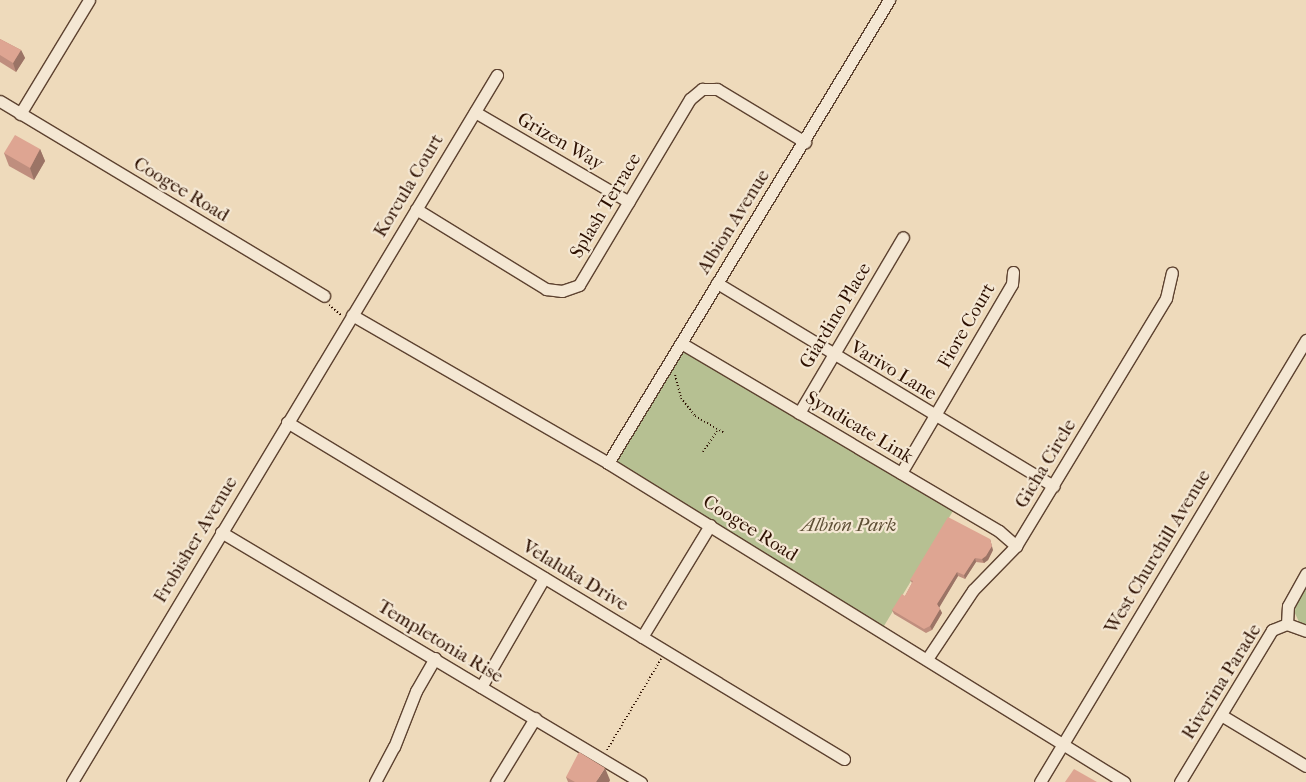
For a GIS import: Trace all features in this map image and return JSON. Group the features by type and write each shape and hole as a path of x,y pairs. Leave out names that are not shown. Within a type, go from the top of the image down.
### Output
{"street":[{"path":"20,114 89,0"},
{"name":"Albion Avenue","path":"608,463 889,0"},
{"name":"Korcula Court","path":"350,318 497,75"},
{"name":"Splash Terrace","path":"416,209 546,289 562,291 579,285 690,100 702,89 717,89 804,142"},
{"name":"Coogee Road","path":"0,101 324,296"},
{"name":"Grizen Way","path":"474,112 629,202"},
{"name":"Giardino Place","path":"799,412 903,237"},
{"name":"Fiore Court","path":"901,473 1012,284 1012,272"},
{"name":"Gicha Circle","path":"927,659 973,590 1016,546 1166,298 1172,272"},
{"name":"Varivo Lane","path":"717,283 934,417 1053,486"},
{"name":"Coogee Road","path":"350,318 608,463 1064,742 1124,782"},
{"name":"Frobisher Avenue","path":"72,782 350,318"},
{"name":"West Churchill Avenue","path":"1040,782 1306,340"},
{"name":"Syndicate Link","path":"681,343 999,531 1016,546"},
{"name":"Velaluka Drive","path":"287,422 844,759"},
{"path":"642,637 710,525"},
{"name":"Templetonia Rise","path":"221,532 435,658 636,781"},
{"path":"1288,624 1288,606 1306,574"},
{"path":"481,687 544,578"},
{"name":"Riverina Parade","path":"1180,782 1272,630 1288,624 1306,631"},
{"path":"375,782 394,747 416,691 435,658"},
{"path":"1221,716 1306,766"},
{"path":"496,782 535,718"}],"path":[{"path":"324,296 332,309 350,318"},
{"path":"675,373 686,406 717,431 724,433"},
{"path":"704,452 717,431"},
{"path":"601,758 666,651"}],"green space":[{"name":"Albion Park","path":"681,343 956,506 881,631 608,463"},
{"path":"1306,581 1306,626 1299,622 1293,609"}],"building":[{"path":"0,39 21,50 13,63 0,55"},
{"path":"15,135 40,149 30,168 4,153"},
{"path":"948,517 990,539 992,546 982,559 975,558 964,575 957,572 937,604 940,609 930,626 924,629 892,610 902,594 905,596 913,581 910,580"},
{"path":"579,752 605,768 596,782 575,782 566,777"},
{"path":"1074,769 1097,782 1065,782"}]}
